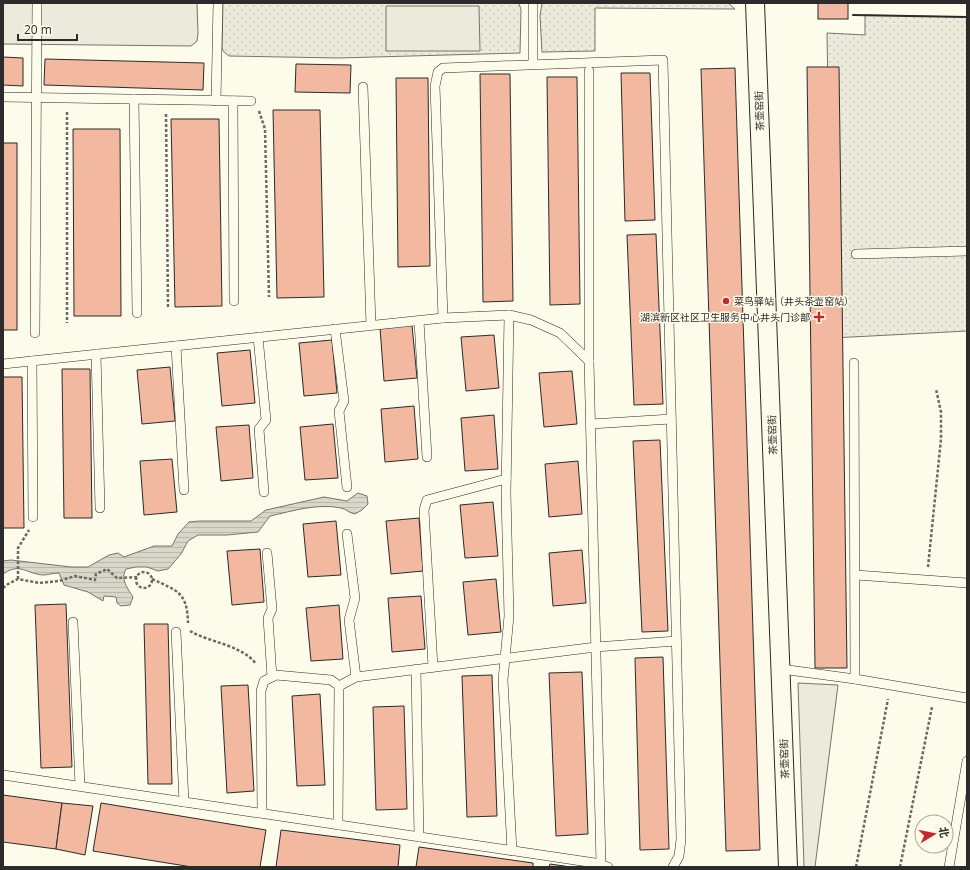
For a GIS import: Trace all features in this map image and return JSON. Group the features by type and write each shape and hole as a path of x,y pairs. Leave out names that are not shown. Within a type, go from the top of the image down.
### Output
{"street":[{"name":"茶壶窑街","path":"755,3 788,867"}],"lane":[{"path":"35,333 37,3"},
{"path":"216,101 218,3"},
{"path":"533,3 533,64"},
{"path":"443,318 435,86 438,72 443,68 663,60 681,839 679,856 673,867"},
{"path":"3,775 338,824 605,866 596,647 589,361 589,71"},
{"path":"363,87 371,325"},
{"path":"3,97 251,101"},
{"path":"134,99 137,313"},
{"path":"233,101 234,301"},
{"path":"856,254 967,251"},
{"path":"509,315 506,479 509,616 503,680 512,851"},
{"path":"3,364 443,318 509,315 531,320 560,333 589,361"},
{"path":"419,321 427,457"},
{"path":"335,329 344,401 339,410 347,487"},
{"path":"258,337 266,420 259,429 264,492"},
{"path":"176,346 184,490"},
{"path":"96,354 100,508"},
{"path":"32,361 33,517"},
{"path":"854,363 856,575 855,679"},
{"path":"591,424 671,420"},
{"path":"434,667 424,510 427,500 506,479"},
{"path":"347,534 355,598 349,620 356,677"},
{"path":"262,813 261,691 268,679 268,618 272,609 267,553"},
{"path":"856,575 967,583"},
{"path":"73,622 80,786"},
{"path":"176,632 184,802"},
{"path":"339,686 356,677 596,647 676,641"},
{"path":"416,669 419,837"},
{"path":"781,669 855,679 967,698"},
{"path":"268,679 276,675 331,680 339,686"},
{"path":"338,824 339,686"},
{"path":"949,867 967,761"}],"path":[{"path":"66,98 67,323"},
{"path":"166,100 168,308"},
{"path":"251,101 261,114 265,129 269,297"},
{"path":"926,580 941,439 941,412 936,389"},
{"path":"18,580 18,548 30,529 33,517"},
{"path":"3,588 18,580 39,583 59,581 75,576 95,580 96,574 107,569 116,578 137,577 145,572 150,574 152,579 182,595 188,608 188,629 199,636 242,652 255,663 268,679"},
{"path":"137,577 138,584 145,588 150,586 152,579"},
{"path":"856,867 891,685"},
{"path":"900,867 935,693"}],"shaded area":[{"path":"3,3 197,3 197,41 191,46 3,44"},
{"path":"223,3 519,3 521,10 520,53 338,58 229,56 223,51 222,47"},
{"path":"542,3 728,3 735,9 595,8 595,51 542,52 540,16"},
{"path":"386,6 479,6 480,51 386,51"},
{"path":"865,15 967,17 967,331 832,338 827,33 865,35"},
{"path":"358,493 367,496 368,504 355,514 341,508 323,506 305,508 270,516 258,532 227,535 198,535 188,541 181,554 168,569 158,571 147,567 136,567 126,569 124,573 124,580 133,597 130,605 121,606 117,603 116,597 104,596 103,601 88,592 64,585 59,573 43,575 14,569 3,574 3,561 11,560 71,567 88,567 109,555 118,553 124,557 154,546 172,546 178,534 189,522 251,521 266,510 324,497 347,501"},
{"path":"798,683 838,685 815,867 804,867"}],"building":[{"path":"818,3 848,3 848,19 818,19"},
{"path":"3,57 23,58 23,86 3,85"},
{"path":"45,59 204,63 203,90 44,85"},
{"path":"296,64 351,65 350,93 295,92"},
{"path":"807,67 839,67 847,668 815,668"},
{"path":"735,68 760,850 726,851 701,69"},
{"path":"621,73 650,73 655,220 625,221"},
{"path":"480,74 510,74 513,301 483,302"},
{"path":"547,77 577,77 580,304 550,305"},
{"path":"396,78 428,78 430,266 398,267"},
{"path":"273,110 320,110 324,297 277,298"},
{"path":"171,119 219,119 222,306 175,307"},
{"path":"73,129 120,129 121,316 74,316"},
{"path":"3,143 17,143 17,330 3,330"},
{"path":"656,234 663,404 634,405 627,235"},
{"path":"412,325 417,378 384,381 380,328"},
{"path":"494,335 499,388 466,391 461,337"},
{"path":"332,340 337,393 304,396 299,343"},
{"path":"250,350 255,403 222,406 217,353"},
{"path":"170,367 175,421 142,424 137,370"},
{"path":"62,369 90,369 92,518 64,518"},
{"path":"572,371 577,424 544,427 539,373"},
{"path":"3,377 22,377 24,528 3,528"},
{"path":"414,406 418,459 385,462 381,409"},
{"path":"494,415 498,469 465,471 461,418"},
{"path":"333,424 338,478 305,480 300,427"},
{"path":"249,425 253,478 221,481 216,427"},
{"path":"660,440 668,631 642,632 633,441"},
{"path":"172,459 177,512 144,515 140,461"},
{"path":"578,461 582,514 549,517 545,464"},
{"path":"493,502 498,556 465,558 460,505"},
{"path":"419,518 423,571 391,574 386,521"},
{"path":"336,521 341,575 308,577 303,524"},
{"path":"260,549 264,602 232,605 227,551"},
{"path":"582,550 586,603 553,606 549,553"},
{"path":"496,579 501,632 468,635 463,582"},
{"path":"421,596 425,649 392,652 388,598"},
{"path":"66,604 72,767 41,768 35,605"},
{"path":"339,605 343,659 311,661 306,608"},
{"path":"144,624 168,624 172,784 148,784"},
{"path":"663,657 669,849 640,850 635,658"},
{"path":"582,672 588,834 556,836 549,673"},
{"path":"492,675 497,816 467,817 462,676"},
{"path":"248,685 254,791 227,793 221,686"},
{"path":"320,694 325,785 297,786 292,696"},
{"path":"404,706 407,809 376,810 373,707"},
{"path":"3,795 62,803 56,849 3,842"},
{"path":"62,803 93,806 85,855 56,849"},
{"path":"101,803 266,830 260,867 192,867 93,851"},
{"path":"281,830 400,845 398,867 276,867"},
{"path":"419,847 533,863 533,867 416,867"},
{"path":"550,864 571,867 549,867"}],"wall":[{"path":"853,15 967,17"}],"place":[{"name":"菜鸟驿站（井头茶壶窑站）","path":"726,301"},
{"name":"湖滨新区社区卫生服务中心井头门诊部","path":"819,317"}]}
